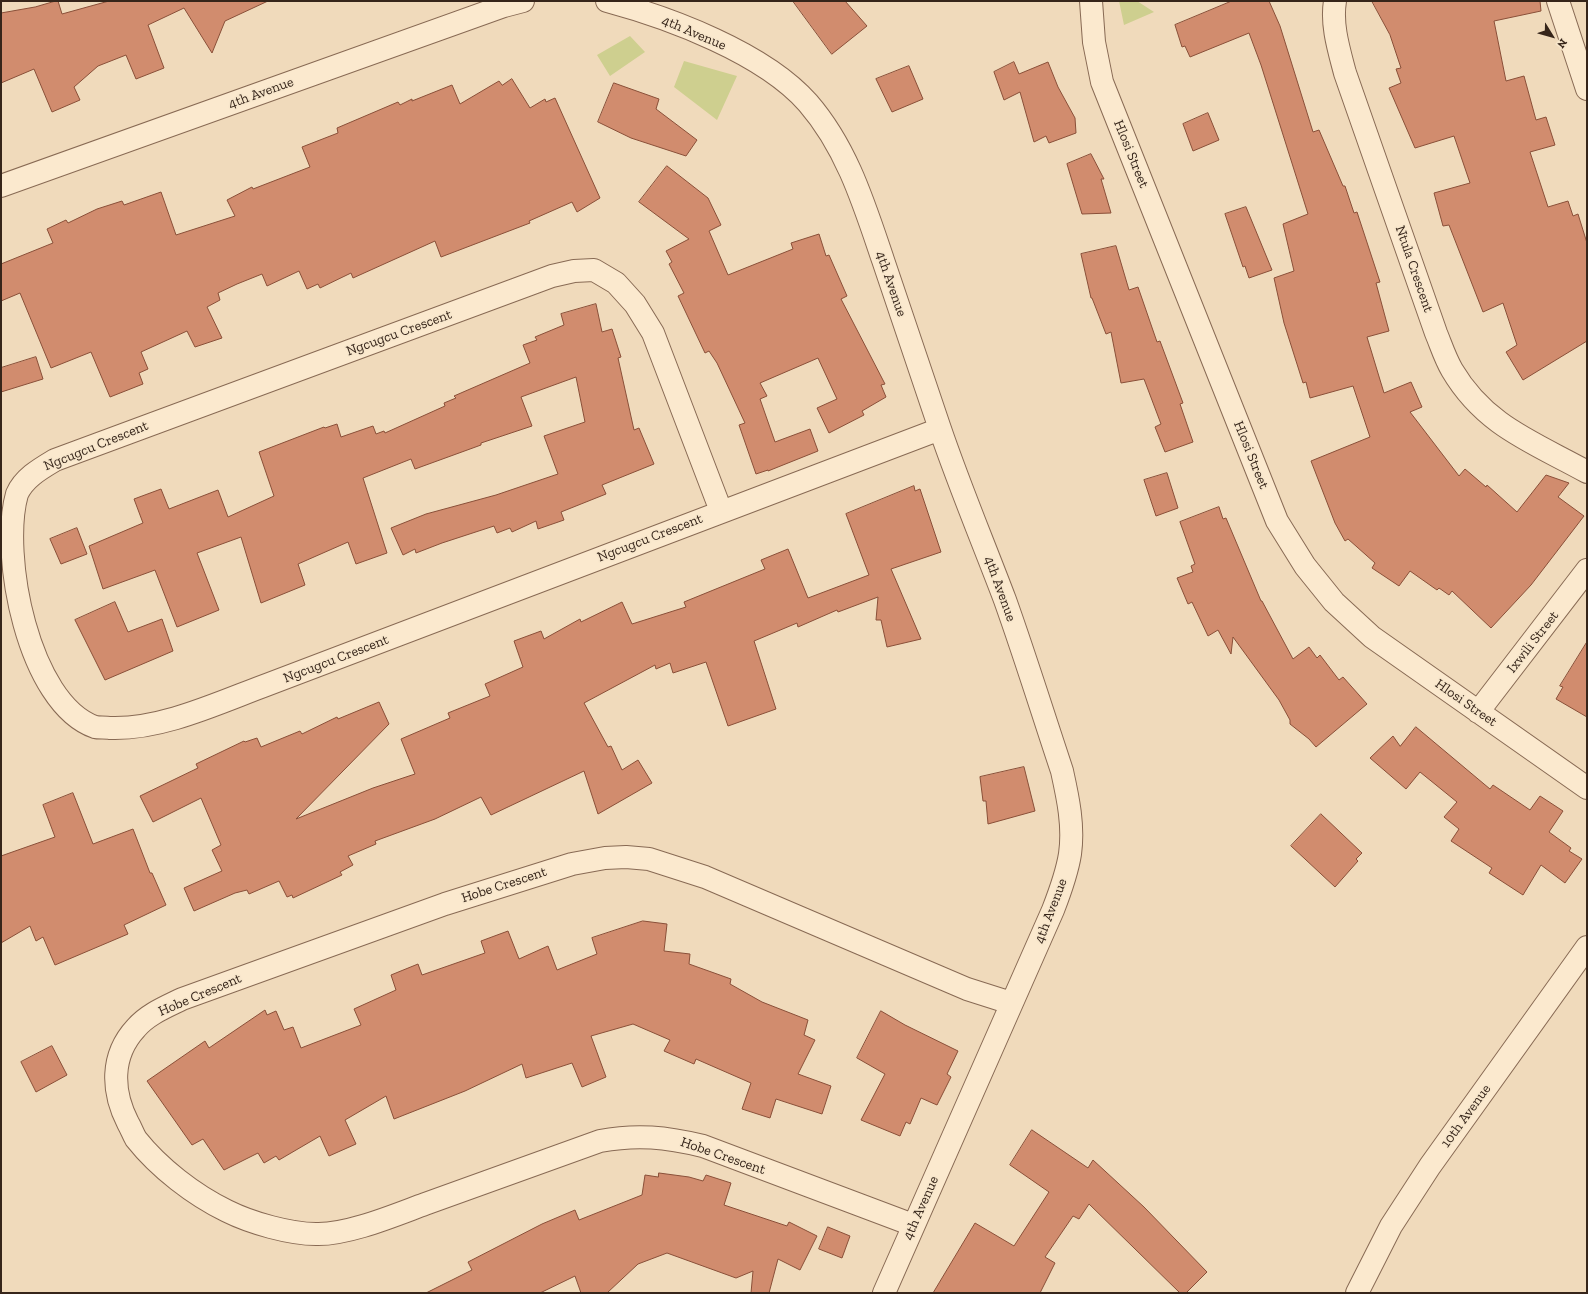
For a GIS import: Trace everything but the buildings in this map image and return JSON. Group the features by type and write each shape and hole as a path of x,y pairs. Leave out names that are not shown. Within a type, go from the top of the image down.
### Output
{"street":[{"name":"4th Avenue","path":"1,186 504,6 522,1"},
{"name":"4th Avenue","path":"607,1 675,23 716,41 762,65 790,85 825,124 839,145 861,195 940,429 1005,602 1060,763 1067,794 1071,825 1070,853 1064,880 1053,910 884,1293"},
{"name":"Hlosi Street","path":"1091,1 1094,42 1102,82 1277,521 1305,566 1334,602 1372,637 1587,788"},
{"name":"Ntula Crescent","path":"1335,1 1334,9 1336,36 1345,72 1436,333 1451,369 1470,396 1494,420 1514,433 1587,472"},
{"path":"1558,1 1587,89"},
{"name":"Ngcugcu Crescent","path":"721,511 653,333 635,304 616,283 594,270 588,270 552,276 54,460 28,478 17,493 7,533 7,556 12,592 19,621 34,658 48,684 73,713 95,727 130,729 161,723 269,684 940,429"},
{"name":"Ixwili Street","path":"1478,712 1551,620 1587,570"},
{"name":"Hobe Crescent","path":"913,1226 702,1146 675,1139 626,1136 600,1141 388,1217 344,1230 319,1234 296,1233 228,1212 202,1196 156,1159 135,1138 121,1109 116,1088 118,1060 127,1039 147,1017 182,999 445,904 572,864 605,858 626,857 649,859 705,877 966,989 1011,1003"},
{"name":"10th Avenue","path":"1357,1293 1391,1226 1430,1166 1587,947"}],"green space":[{"path":"1119,1 1137,1 1154,12 1124,25"},
{"path":"630,36 645,52 610,76 597,55"},
{"path":"684,61 737,76 717,120 674,87"}]}
